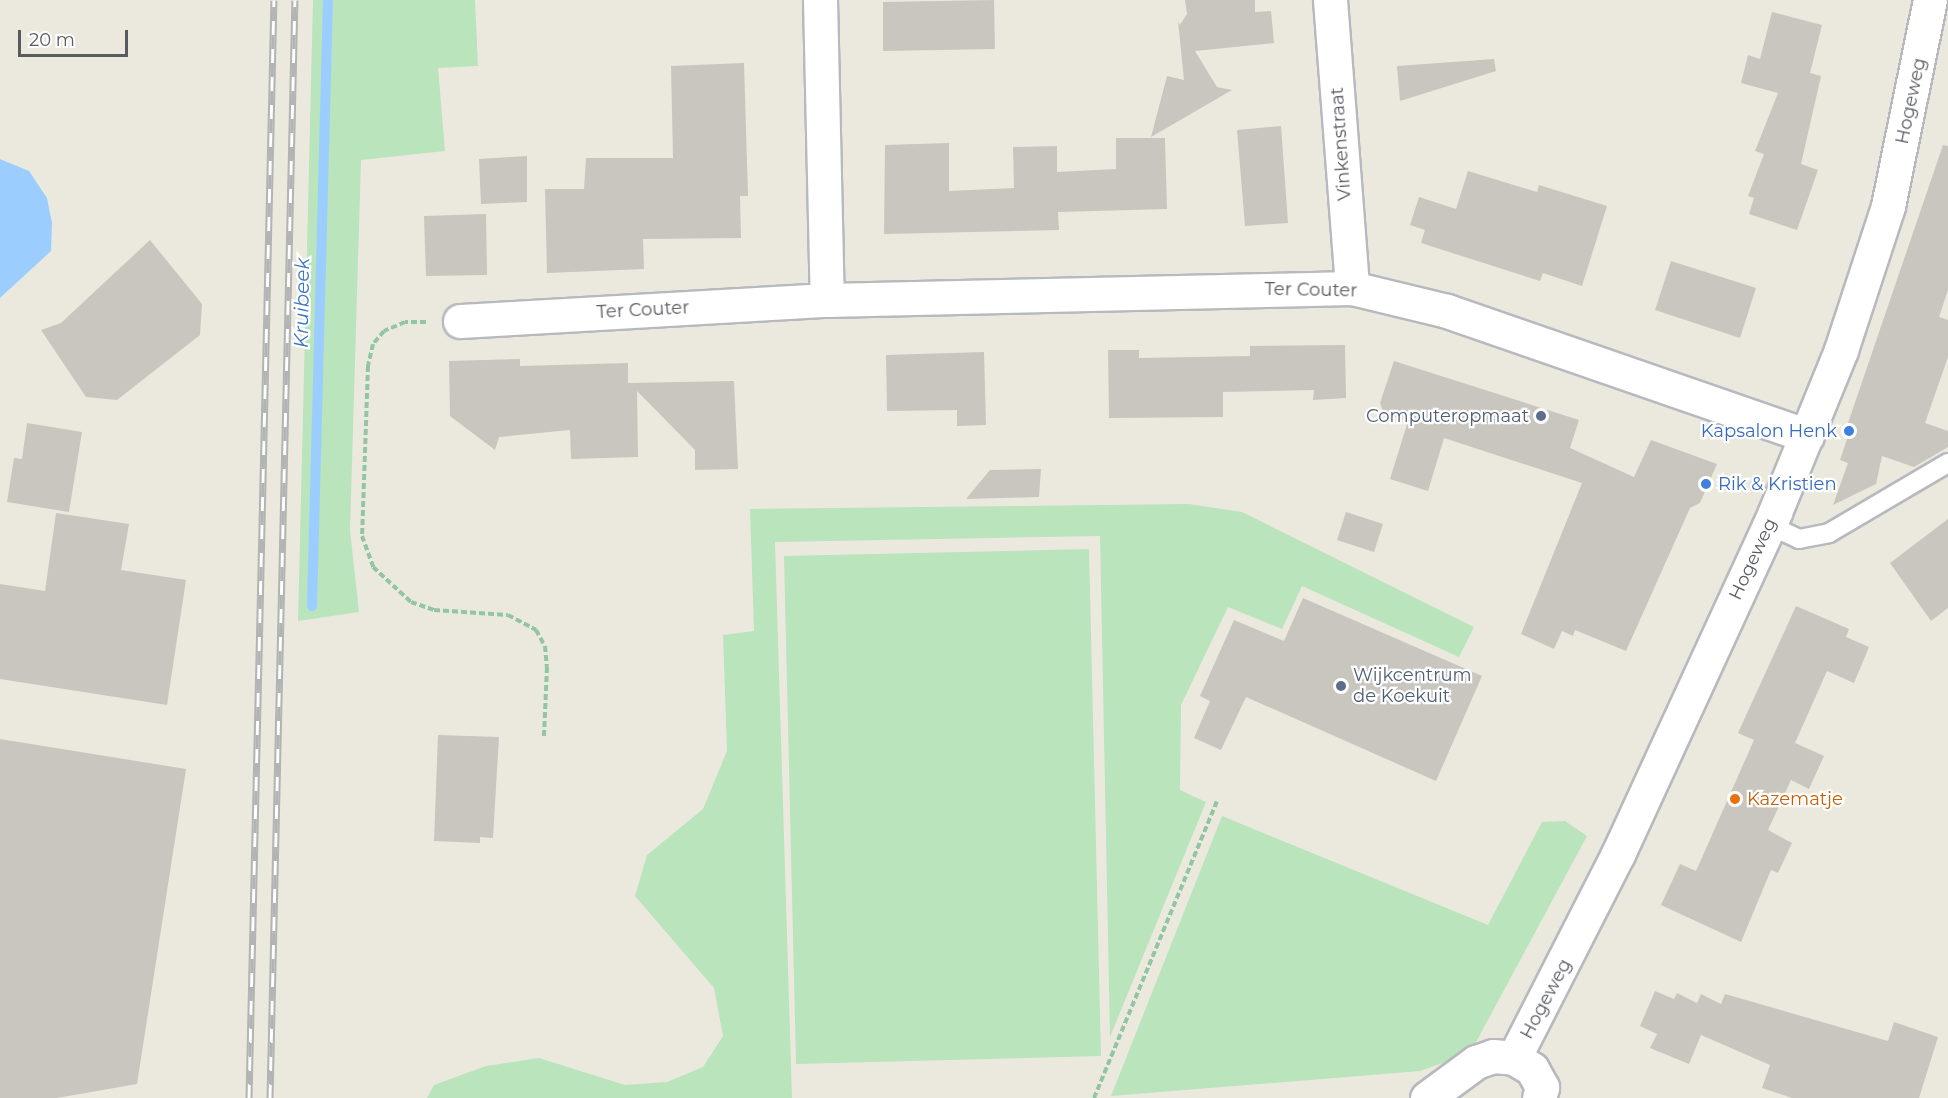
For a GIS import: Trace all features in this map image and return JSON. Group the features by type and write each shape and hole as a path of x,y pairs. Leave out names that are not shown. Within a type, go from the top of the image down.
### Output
{"street":[{"path":"820,0 827,300"},
{"name":"Vinkenstraat","path":"1330,0 1352,288"},
{"name":"Hogeweg","path":"1514,1058 1592,910 1807,436 1888,206 1930,0"},
{"name":"Ter Couter","path":"460,321 827,300 1352,288 1447,311 1807,436"},
{"path":"1427,1098 1476,1062 1493,1056 1514,1058 1532,1069 1542,1087 1539,1098"}],"lane":[{"path":"1768,525 1799,539 1829,533 1948,463"}],"path":[{"path":"460,321 405,322 384,330 374,344 368,366 362,536 374,567 411,602 434,610 508,615 536,630 544,646 547,667 544,737"},
{"path":"1094,1098 1217,801"}],"green space":[{"path":"313,0 475,0 478,66 438,68 445,151 361,160 350,530 359,612 298,621"},
{"path":"1189,504 1242,512 1474,627 1459,657 1302,586 1282,629 1228,607 1181,705 1180,790 1206,802 1110,1037 1100,536 775,542 792,1098 427,1098 434,1085 486,1066 539,1058 625,1085 667,1082 703,1067 723,1036 714,988 635,896 647,855 703,809 727,751 723,635 754,631 750,509"},
{"path":"1089,549 1101,1056 796,1064 784,556"},
{"path":"1222,816 1488,925 1542,822 1565,821 1587,836 1475,1044 1451,1060 1420,1071 1111,1096"}],"water":[{"path":"0,159 29,171 47,198 52,223 51,251 0,298"}],"building":[{"path":"994,0 995,49 883,51 883,2"},
{"path":"1185,0 1255,0 1255,12 1271,11 1274,43 1195,51 1217,87 1232,90 1151,137 1167,76 1184,80 1178,21 1180,25 1187,14"},
{"path":"1772,12 1822,25 1810,73 1821,76 1801,164 1818,170 1797,230 1749,214 1754,198 1748,196 1764,154 1755,151 1778,93 1741,83 1748,55 1760,59"},
{"path":"1494,59 1496,71 1400,101 1397,66"},
{"path":"744,63 748,196 740,196 741,238 643,239 644,269 547,273 545,189 584,189 586,158 673,158 671,66"},
{"path":"1281,126 1288,223 1245,226 1237,130"},
{"path":"1116,138 1165,138 1167,209 1058,212 1059,230 884,234 885,145 949,143 949,191 1014,188 1013,147 1057,146 1057,172 1116,169"},
{"path":"1943,145 1948,146 1948,290 1939,317 1948,320 1948,357 1925,423 1948,431 1948,447 1914,467 1882,456 1876,484 1833,505 1848,463 1840,460 1852,424 1848,423"},
{"path":"527,156 527,202 481,204 479,159"},
{"path":"1468,171 1537,192 1539,185 1607,206 1582,286 1543,273 1540,281 1421,243 1425,230 1410,225 1419,197 1456,209"},
{"path":"486,214 487,275 426,276 424,216"},
{"path":"150,240 202,304 200,335 117,400 86,397 41,330 61,323"},
{"path":"1671,261 1756,288 1740,338 1655,310"},
{"path":"1345,345 1346,398 1313,400 1314,390 1223,392 1223,417 1109,418 1108,350 1139,350 1139,358 1250,356 1250,346"},
{"path":"984,352 986,425 957,426 957,410 887,411 886,355"},
{"path":"520,359 520,366 628,363 628,383 734,381 738,469 695,470 695,450 637,391 638,457 571,459 570,430 499,437 495,450 450,416 449,361"},
{"path":"1394,361 1579,420 1570,448 1634,477 1651,440 1717,464 1700,503 1690,508 1626,651 1575,630 1573,636 1562,631 1554,649 1521,634 1582,483 1444,438 1428,491 1390,479 1408,421 1384,414 1380,403"},
{"path":"27,423 82,432 69,512 7,502 14,458 22,459"},
{"path":"1041,469 1039,497 966,499 990,470"},
{"path":"1346,512 1383,524 1374,552 1337,540"},
{"path":"56,513 129,524 121,570 186,580 167,705 0,679 0,584 45,591"},
{"path":"1948,519 1948,608 1931,621 1890,563"},
{"name":"Wijkcentrum de Koekuit","path":"1303,598 1482,676 1436,781 1246,697 1221,750 1194,738 1210,701 1200,696 1234,620 1284,641"},
{"path":"1796,606 1849,629 1846,637 1869,647 1854,683 1827,671 1795,743 1824,756 1809,789 1791,780 1768,830 1792,843 1778,873 1771,870 1741,942 1661,905 1680,864 1696,871 1754,740 1738,733"},
{"path":"438,735 499,737 493,838 480,837 480,843 434,841"},
{"path":"0,739 186,769 137,1084 57,1098 0,1098"},
{"path":"1655,991 1674,999 1677,993 1697,1003 1701,994 1721,1004 1725,994 1888,1041 1894,1022 1938,1037 1919,1098 1792,1098 1762,1088 1770,1065 1701,1035 1689,1064 1650,1048 1657,1034 1640,1026"}],"waterway":[{"name":"Kruibeek","path":"312,606 328,0"}],"railway":[{"path":"249,1098 274,0"},
{"path":"270,1098 295,0"}],"place":[{"name":"Computeropmaat","path":"1541,416"},
{"name":"Kapsalon Henk","path":"1849,431"},
{"name":"Rik & Kristien","path":"1706,484"},
{"name":"Wijkcentrum de Koekuit","path":"1341,686"},
{"name":"Kazematje","path":"1735,799"}]}
